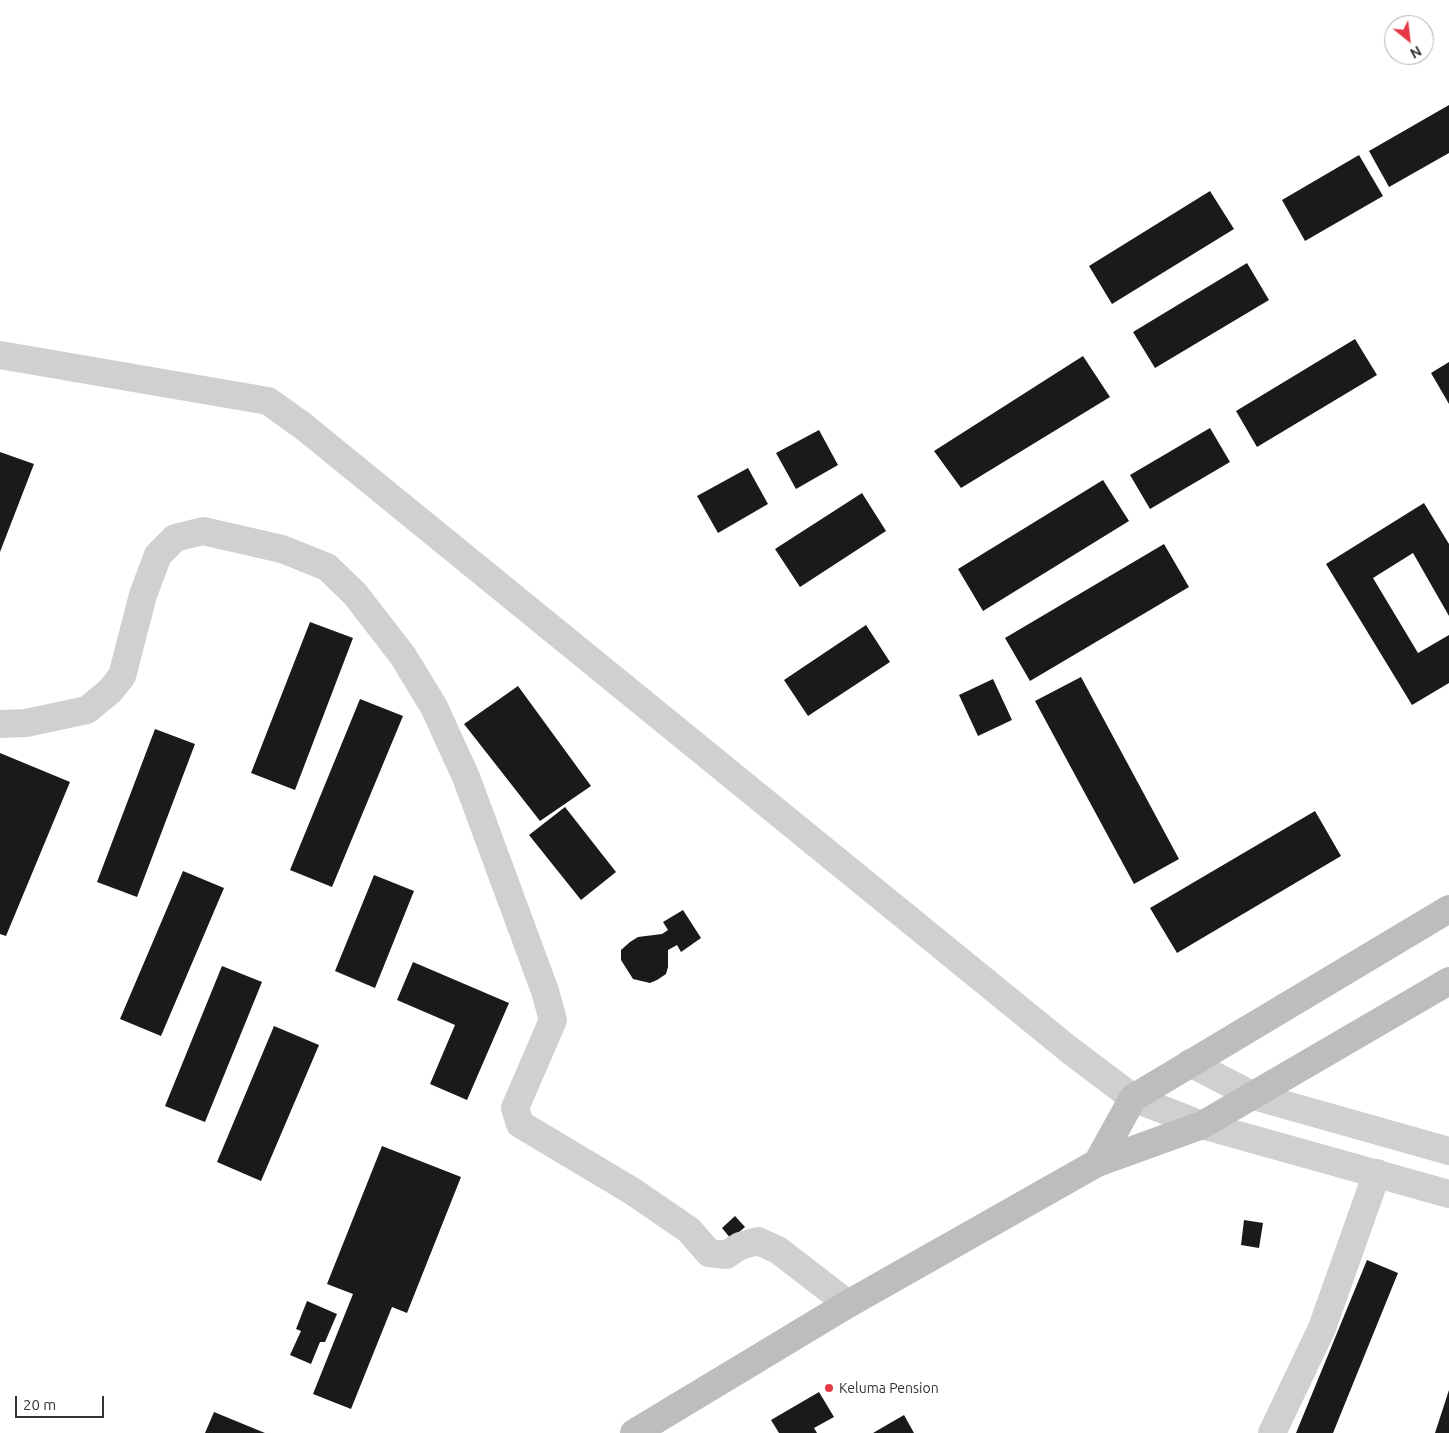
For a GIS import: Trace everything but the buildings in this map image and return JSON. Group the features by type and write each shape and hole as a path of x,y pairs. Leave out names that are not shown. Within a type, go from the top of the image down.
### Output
{"main road":[{"path":"1097,1163 1133,1098 1449,909"},
{"path":"634,1433 848,1304 1097,1163 1202,1125 1449,981"}],"street":[{"path":"0,356 268,401 303,426 1060,1041 1133,1098 1202,1125 1449,1194"},
{"path":"0,724 26,723 87,710 110,691 122,676 143,595 158,555 176,538 203,531 282,549 327,566 355,594 404,656 434,707 466,776 545,992 553,1020 515,1108 520,1124 640,1196 689,1230 708,1253 726,1255 740,1246 758,1241 778,1250 848,1304"},
{"path":"1190,1063 1254,1096 1449,1151"},
{"path":"1272,1433 1322,1328 1377,1174"}],"place":[{"name":"Keluma Pension","path":"829,1388"}]}
